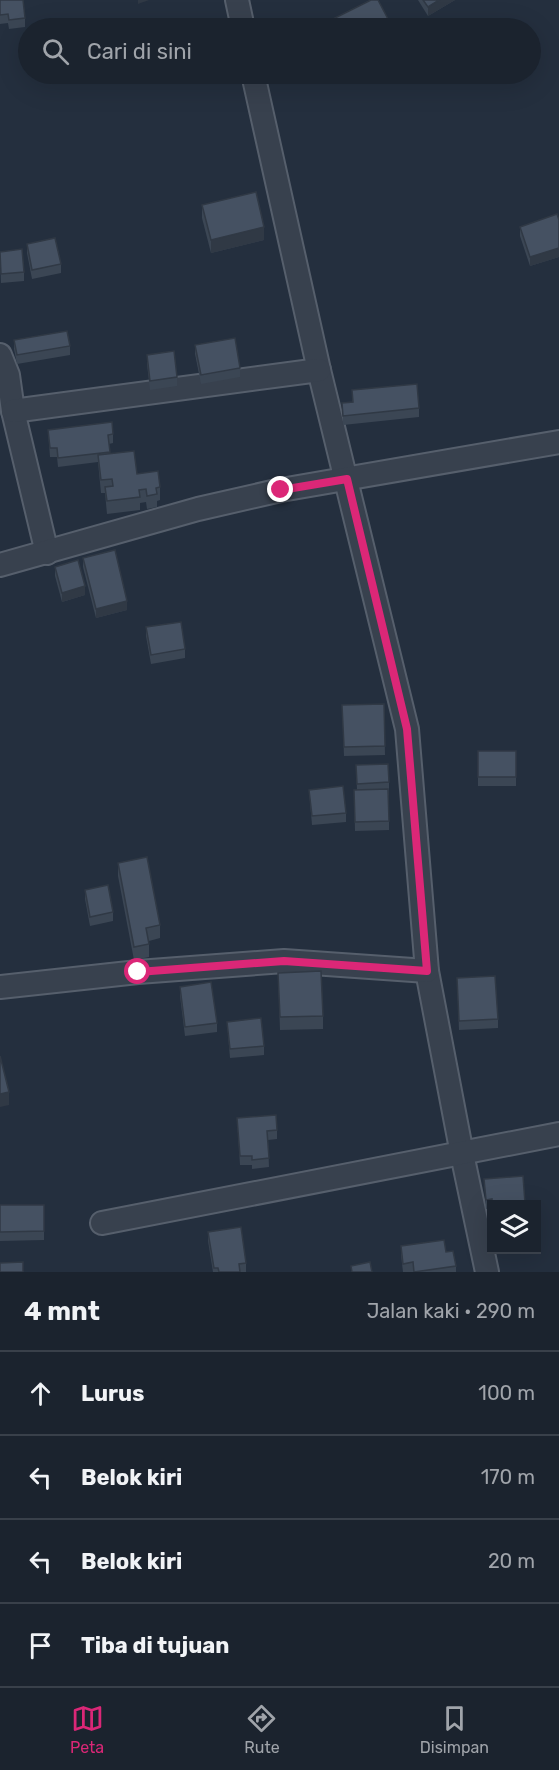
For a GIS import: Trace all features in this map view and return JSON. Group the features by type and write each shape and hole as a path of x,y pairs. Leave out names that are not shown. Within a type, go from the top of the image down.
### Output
{"street":[{"path":"237,0 241,18"},
{"path":"255,84 319,370 407,729 427,971 487,1272"},
{"path":"0,355 8,375 13,411 47,553"},
{"path":"13,411 319,370"},
{"path":"0,565 198,509 281,490 559,442"},
{"path":"0,987 138,972 284,961 427,971"},
{"path":"102,1223 559,1134"}],"building":[{"path":"0,0 23,0 25,18 9,20 8,14 0,15"},
{"path":"371,0 378,0 387,18 335,18"},
{"path":"423,0 439,0 428,7"},
{"path":"256,192 264,227 211,240 202,205"},
{"path":"557,214 559,248 530,257 520,227"},
{"path":"55,238 61,264 32,270 27,244"},
{"path":"22,249 24,272 1,274 0,252"},
{"path":"67,331 70,346 17,355 14,340"},
{"path":"235,338 240,368 201,375 195,345"},
{"path":"174,351 177,377 150,381 147,355"},
{"path":"417,384 419,408 343,416 342,403 353,402 352,390"},
{"path":"112,422 113,434 108,435 110,452 58,458 57,448 50,448 48,430"},
{"path":"134,451 137,474 158,471 160,487 156,488 157,494 147,496 146,489 139,490 140,497 107,501 105,487 113,486 112,479 101,480 98,455"},
{"path":"115,550 127,601 96,609 83,558"},
{"path":"78,560 85,586 62,593 55,567"},
{"path":"181,622 185,649 151,655 146,627"},
{"path":"384,704 385,746 344,747 342,705"},
{"path":"478,751 516,751 516,777 478,777"},
{"path":"388,764 389,782 357,784 356,765"},
{"path":"343,786 346,813 312,816 309,790"},
{"path":"388,789 389,821 355,822 354,790"},
{"path":"147,857 160,925 146,928 149,944 134,947 118,863"},
{"path":"108,885 113,912 90,917 85,890"},
{"path":"321,971 323,1016 280,1017 278,973"},
{"path":"495,976 498,1019 459,1021 457,978"},
{"path":"211,982 217,1023 185,1027 180,987"},
{"path":"261,1018 264,1046 230,1049 227,1022"},
{"path":"0,1056 9,1092 0,1094"},
{"path":"276,1115 277,1130 267,1131 269,1158 252,1160 252,1156 240,1156 237,1118"},
{"path":"523,1176 525,1200 486,1200 484,1179"},
{"path":"0,1205 44,1205 44,1231 0,1232"},
{"path":"241,1227 246,1263 239,1264 240,1272 219,1272 218,1268 214,1268 208,1232"},
{"path":"444,1240 446,1252 453,1251 456,1266 414,1272 413,1262 403,1264 401,1246"},
{"path":"23,1262 23,1272 0,1272 0,1263"},
{"path":"370,1262 372,1272 352,1272 351,1266"}],"route":[{"path":"138,972 284,961 427,971 407,729 347,479 281,490"}]}
